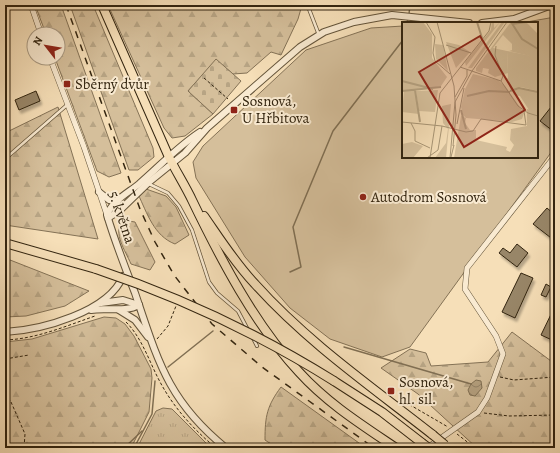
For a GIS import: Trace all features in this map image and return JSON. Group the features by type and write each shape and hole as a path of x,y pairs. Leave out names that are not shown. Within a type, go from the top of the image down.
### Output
{"main road":[{"path":"102,5 170,159 192,199 208,235 265,330 282,353 322,395 362,426 396,448"},
{"path":"192,199 226,250 276,307 330,355 447,446"},
{"path":"5,243 136,283 209,313 275,346 334,381 382,412 426,446"}],"street":[{"path":"31,5 38,26"},
{"path":"490,22 514,19 552,5"},
{"path":"107,217 109,209 118,201 170,159 185,153 207,128 300,47 319,35 354,22 392,15 459,22"},
{"name":"5. května","path":"53,66 152,343 170,385 183,406 196,421 226,448"},
{"path":"426,446 453,430 478,412 487,398 503,354 496,336 465,289 467,268 555,156"},
{"path":"107,217 119,211 170,159"},
{"path":"99,192 109,200 118,201"},
{"path":"5,332 33,328 86,310 98,304 111,294 118,286 126,268"},
{"path":"98,304 122,300 139,305"},
{"path":"86,310 115,308 128,309 139,305"},
{"path":"115,308 135,320 152,343"}],"lane":[{"path":"305,5 309,9 319,35"},
{"path":"5,159 67,105"},
{"path":"148,183 168,193 179,206 192,230 209,282 217,293 238,311 257,346"}],"path":[{"path":"204,78 228,99"},
{"path":"152,343 161,336 168,326 175,308 179,304"},
{"path":"5,340 22,339 42,334 96,316"},
{"path":"122,319 137,336 162,385 180,411 194,428 216,448"},
{"path":"5,360 29,355"},
{"path":"495,376 514,380 555,377"},
{"path":"5,394 11,402 25,434 24,448"},
{"path":"406,402 453,430 475,448"},
{"path":"478,412 509,416 555,415"}],"green space":[{"path":"35,5 61,5 121,173 109,177 97,171 58,66 66,66 66,26 43,26"},
{"path":"70,5 93,5 153,148 154,157 138,170 129,170"},
{"path":"108,5 302,5 298,19 281,55 271,52 247,73 233,74 216,60 188,91 213,114 185,136 172,138 164,128"},
{"path":"411,5 444,5 441,9 422,9 411,7"},
{"name":"Autodrom Sosnová","path":"555,17 555,147 410,347 382,357 330,339 290,308 245,257 196,178 193,162 203,146 306,50 371,28 402,26 402,158 538,158 538,22 527,22"},
{"path":"216,59 241,81 213,114 188,91"},
{"path":"58,107 98,239 5,225 5,133"},
{"path":"146,189 166,196 176,207 189,235 175,244 156,230 138,194"},
{"path":"122,220 135,222 155,262 150,270 131,264 119,236"},
{"path":"5,258 89,291 65,306 26,316 5,317"},
{"path":"104,317 116,318 125,324 134,336 151,369 152,378 149,412 131,448 5,448 5,342 32,339"},
{"path":"512,332 555,364 555,448 477,448 418,394 381,368 410,349 426,353 431,366 488,362"},
{"path":"281,387 366,448 277,448 265,440 266,418 270,406"},
{"path":"163,408 172,409 211,448 137,448 156,411"}],"water":[{"path":"476,380 481,381 482,388 475,396 470,395 468,390 471,384"}],"building":[{"path":"36,91 40,101 19,110 15,100"},
{"path":"555,102 555,128 553,131 540,121"},
{"path":"547,208 555,215 555,241 533,224"},
{"path":"517,244 528,253 517,267 499,253 503,248 510,253"},
{"path":"521,273 533,278 515,318 502,312"},
{"path":"546,284 551,287 546,297 541,295"},
{"path":"555,306 555,333 552,340 541,335"}],"waterway":[{"path":"409,14 410,5"},
{"path":"407,22 408,18"},
{"path":"290,272 301,267 293,227 333,131 402,41"},
{"path":"168,367 213,331"},
{"path":"344,347 471,384"},
{"path":"134,448 152,414 155,381"},
{"path":"124,448 142,431"}],"railway":[{"path":"66,5 140,209 155,242 174,275 212,324 262,367 374,448"}],"place":[{"name":"Sběrný dvůr","path":"67,84"},
{"name":"Sosnová, U Hřbitova","path":"234,110"},
{"name":"Autodrom Sosnová","path":"363,197"},
{"name":"Sosnová, hl. sil.","path":"391,391"}]}
